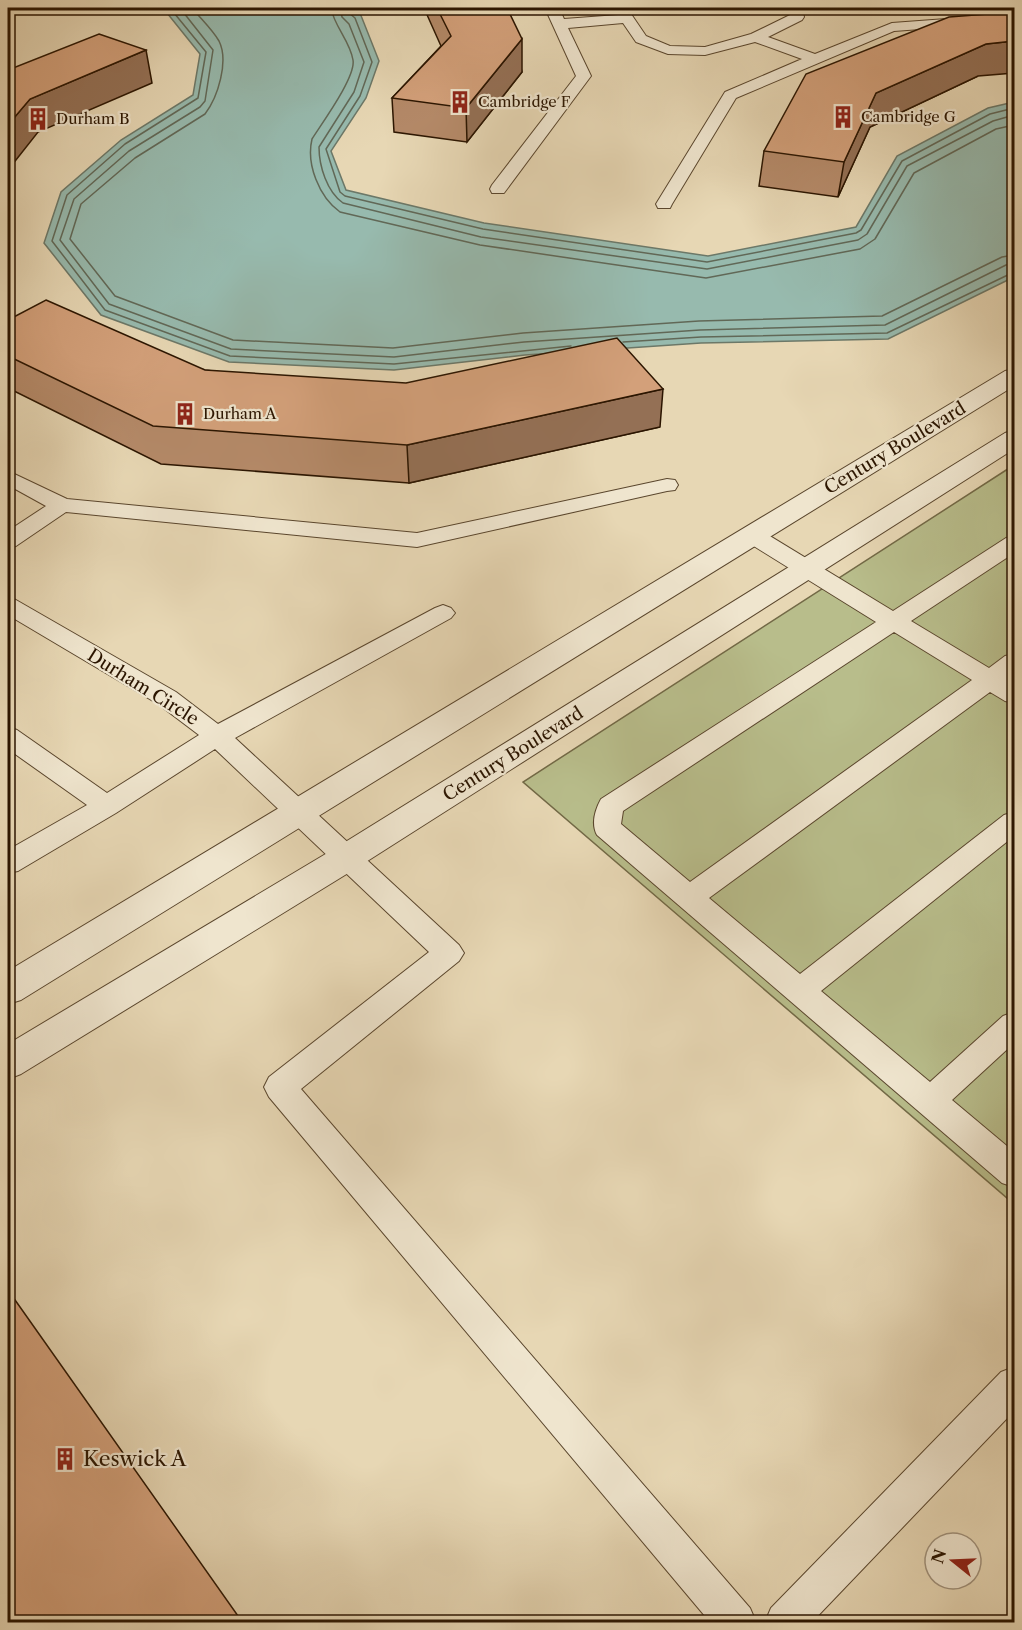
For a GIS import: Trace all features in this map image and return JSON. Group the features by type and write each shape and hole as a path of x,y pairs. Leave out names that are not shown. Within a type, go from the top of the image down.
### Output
{"street":[{"name":"Century Boulevard","path":"8,989 1014,376"},
{"name":"Century Boulevard","path":"8,1064 346,858 1014,438"}],"lane":[{"path":"498,189 584,76 552,8"},
{"path":"560,24 623,13 641,39 668,50 705,51 756,37 797,17 795,8"},
{"path":"664,204 730,95 892,27 1014,18"},
{"path":"756,37 815,59"},
{"path":"8,477 62,505 417,540 668,485"},
{"path":"8,541 62,505"},
{"path":"752,536 1014,695"},
{"path":"1014,543 610,807 607,828 1014,1172"},
{"name":"Durham Circle","path":"8,605 167,698 217,736 449,953 280,1087 736,1623"},
{"path":"8,863 107,806 217,736 443,613"},
{"path":"689,897 1014,662"},
{"path":"8,736 107,806"},
{"path":"800,991 1014,822"},
{"path":"930,1101 1014,1024"},
{"path":"784,1623 1014,1385"}],"green space":[{"path":"1014,465 1014,1204 523,782"}],"water":[{"path":"163,8 349,8 360,13 379,61 366,98 331,151 346,190 484,223 708,256 856,227 897,156 988,108 1014,102 1014,277 888,339 701,343 525,355 394,370 229,362 101,315 44,243 61,192 121,140 193,95 200,54"}],"building":[{"path":"437,8 507,8 522,39 466,108 392,98 451,36"},
{"path":"1014,12 1014,41 986,44 876,93 844,162 764,151 806,74 949,17"},
{"path":"99,34 146,50 30,99 8,125 8,70"},
{"path":"46,300 205,370 406,383 617,338 663,389 407,445 153,426 8,356 8,320"},
{"name":"Keswick A","path":"8,1290 243,1623 8,1623"}],"place":[{"name":"Cambridge F","path":"460,102"},
{"name":"Cambridge G","path":"843,117"},
{"name":"Durham B","path":"38,119"},
{"name":"Durham A","path":"185,414"},
{"name":"Keswick A","path":"65,1459"}]}
